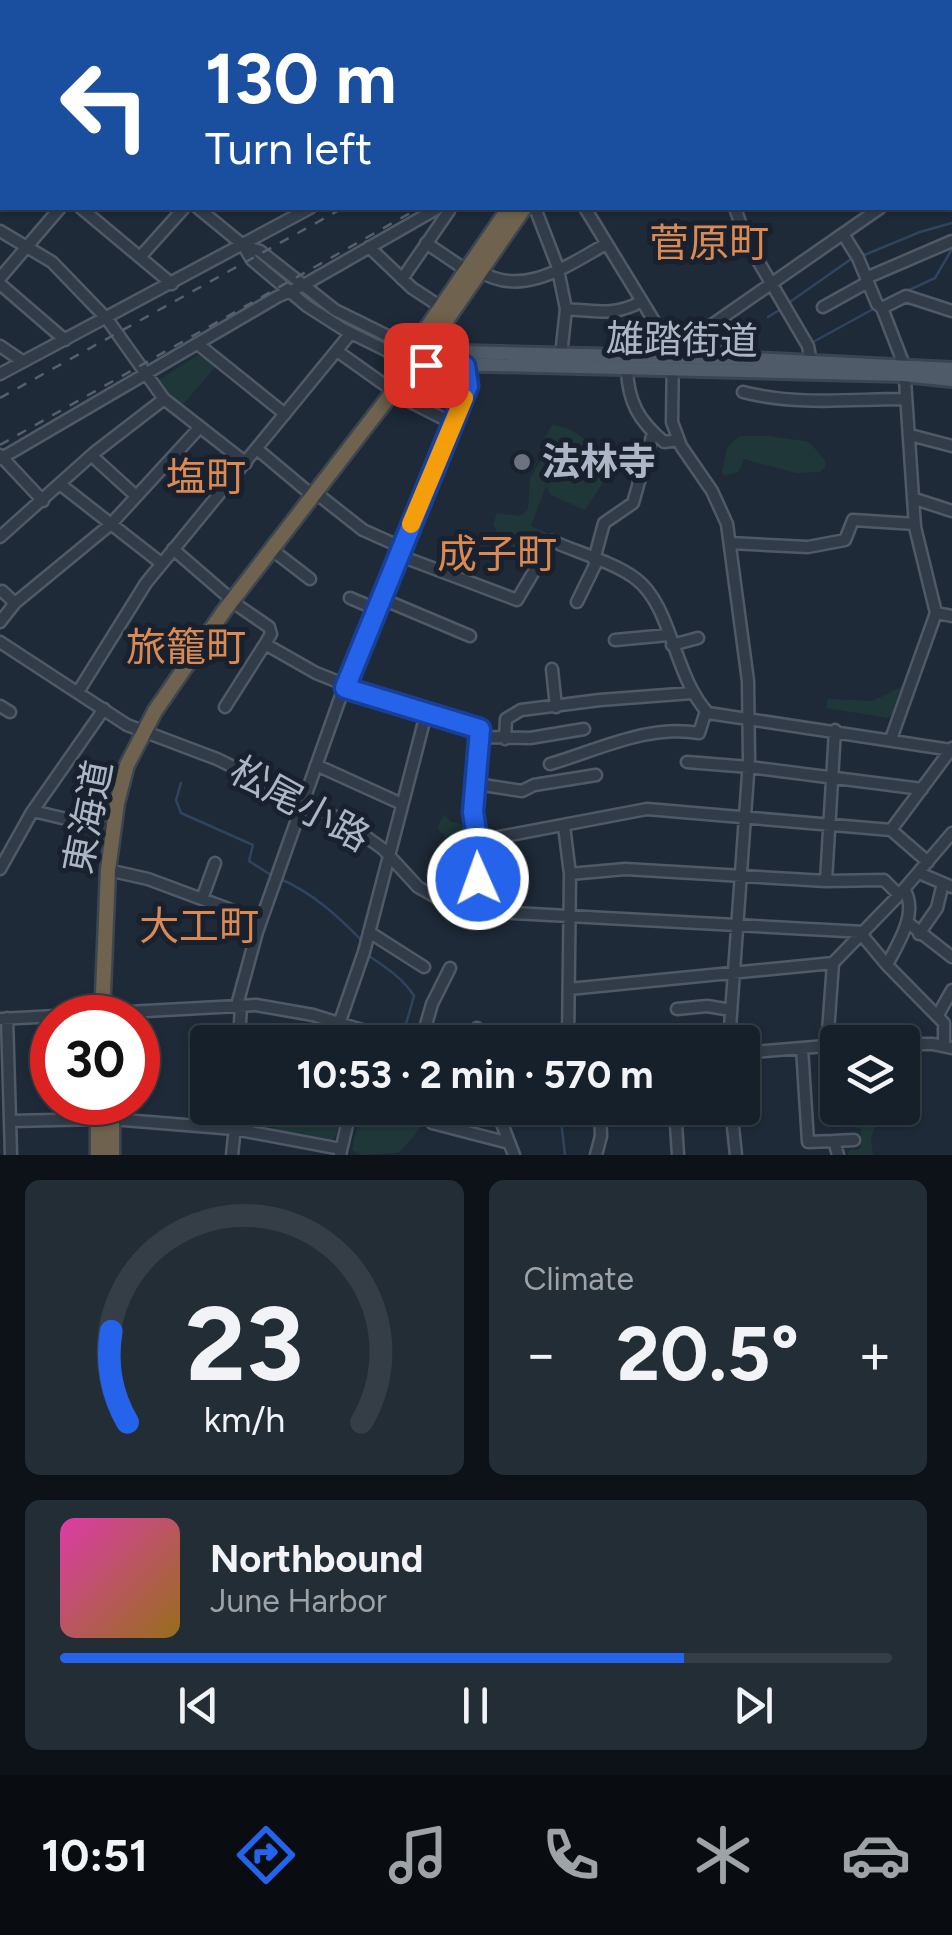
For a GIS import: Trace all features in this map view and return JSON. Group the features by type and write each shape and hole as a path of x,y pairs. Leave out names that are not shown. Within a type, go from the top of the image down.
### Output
{"highway":[{"name":"東海道","path":"105,995 112,830 123,774 143,732 232,600 394,390 415,357 430,344 508,210"},
{"name":"東海道","path":"415,357 420,338 441,308 533,210"},
{"path":"98,1155 104,1125"},
{"path":"106,1125 112,1155"}],"main road":[{"name":"雄踏街道","path":"415,357 560,355 952,369"},
{"name":"雄踏街道","path":"415,357 465,366 628,369 673,360 810,362 904,370 952,380"}],"street":[{"path":"58,210 0,281 66,340"},
{"path":"83,210 172,284"},
{"path":"140,256 182,210"},
{"path":"200,210 289,292 351,333 415,357"},
{"path":"0,374 304,210"},
{"path":"43,501 1,458 434,210"},
{"path":"402,279 447,210"},
{"path":"536,210 558,270 566,309 560,355"},
{"path":"586,210 673,360 671,410 678,440 719,504 730,544 750,717 730,1025"},
{"path":"735,210 744,236 808,346 810,362"},
{"path":"673,360 770,284 877,210"},
{"path":"0,231 52,262 107,319 164,400 246,462"},
{"path":"843,234 882,308 904,370 915,524 936,613 891,739"},
{"path":"823,307 867,280 952,242"},
{"path":"426,243 493,280 540,278 606,244"},
{"path":"243,246 260,251 302,286 415,357"},
{"path":"369,247 402,279 441,308"},
{"path":"882,308 906,296 952,312"},
{"path":"566,309 612,313 640,302"},
{"path":"78,692 138,594 351,333"},
{"path":"199,345 285,414"},
{"path":"0,346 22,362"},
{"path":"337,351 454,424"},
{"path":"237,1005 261,921 345,686 468,386 465,366"},
{"path":"628,369 628,398 653,433 667,443 678,440"},
{"path":"744,392 788,402 844,402 875,396 904,399"},
{"path":"0,537 92,456 164,400"},
{"path":"0,622 14,603 111,524 200,427"},
{"path":"577,602 596,561 606,520 633,503 653,433"},
{"path":"910,435 952,446"},
{"path":"256,449 363,530 399,551 517,600 552,541 640,581 657,604 692,694 706,711 952,749 890,830"},
{"path":"92,456 136,496"},
{"path":"61,485 162,563"},
{"path":"915,499 952,510"},
{"path":"730,544 808,546 845,540 853,520 915,524"},
{"path":"173,548 269,628 266,644 225,706"},
{"path":"271,549 310,579"},
{"path":"2,590 14,603"},
{"path":"350,598 470,636"},
{"path":"936,613 952,616"},
{"path":"615,640 698,638"},
{"name":"松尾小路","path":"0,642 143,732 216,758 352,826 388,855 418,887 452,907 470,912 863,933"},
{"path":"266,644 345,686 480,729 473,812 478,879 470,912"},
{"path":"552,668 556,706"},
{"path":"505,739 508,716 522,710 692,694"},
{"path":"0,869 33,810 104,709"},
{"path":"550,764 634,736 680,730 699,733 706,711"},
{"path":"160,1011 269,1006 339,1024 369,932 426,714"},
{"path":"481,737 505,739 584,728"},
{"path":"826,881 835,730"},
{"path":"686,762 922,790"},
{"path":"316,765 402,804"},
{"path":"476,784 522,791 534,785 596,775"},
{"path":"478,841 647,808 890,830 928,862"},
{"path":"33,810 112,830"},
{"path":"564,826 571,918 568,1025"},
{"path":"569,989 833,963 920,873 952,833"},
{"path":"0,840 12,846"},
{"path":"202,899 215,862"},
{"path":"108,870 148,878 261,921"},
{"path":"570,874 625,870 826,881 884,880 902,892 910,906 907,922 886,965"},
{"path":"920,873 947,885 920,934"},
{"path":"907,922 952,957"},
{"path":"369,932 424,966"},
{"path":"863,933 886,965 944,1023 950,1047 920,1045"},
{"path":"832,1025 833,963"},
{"path":"426,1025 450,968"},
{"path":"938,1015 952,990"},
{"path":"237,1005 241,1005 239,1025"},
{"path":"677,1009 708,1006 731,1010"},
{"path":"12,1155 5,1105 4,1018 30,1017"},
{"path":"760,1052 820,1047"},
{"path":"802,1048 808,1142 854,1140"},
{"path":"10,1121 30,1121"},
{"path":"160,1123 234,1129 341,1152 347,1125"},
{"path":"232,1155 235,1125"},
{"path":"436,1125 509,1143"},
{"path":"502,1125 514,1155"},
{"path":"596,1155 601,1125"},
{"path":"676,1125 678,1155"},
{"path":"733,1125 736,1155"},
{"path":"299,1155 302,1141"},
{"path":"834,1142 838,1155"}],"green space":[{"path":"198,355 216,366 180,408 166,398 157,381"},
{"path":"552,425 579,435 610,472 585,510 551,495 546,486 531,526 550,534 530,568 500,554 503,542 493,525 497,513 520,516 528,510 530,478 545,453 544,439"},
{"path":"739,436 809,442 825,460 825,467 820,472 796,473 744,459 738,472 725,476 722,472 727,448"},
{"path":"901,687 893,714 888,718 826,708 828,699 873,701"},
{"path":"444,815 451,822 473,826 476,841 446,867 441,862 455,847 437,828"},
{"path":"275,1125 339,1125 329,1143 273,1131"},
{"path":"357,1125 420,1125 398,1153 361,1155 352,1150"},
{"path":"849,1125 876,1126 871,1137 873,1155 848,1155 849,1150 860,1149 861,1129"}],"waterway":[{"path":"862,256 952,223"},
{"path":"907,291 935,278 952,249"},
{"path":"787,304 854,257"},
{"path":"815,341 875,308"},
{"path":"768,317 781,309"},
{"path":"717,348 725,344"},
{"path":"181,783 176,800 181,813 253,845 249,861 271,875"},
{"path":"428,885 471,847"},
{"path":"278,878 324,906 363,942"},
{"path":"366,954 399,978 414,996 406,1024"},
{"path":"562,1125 565,1155"}],"railway":[{"path":"0,398 339,210"},
{"path":"0,445 415,210"}],"slow traffic":[{"path":"411,524 464,398"}],"place":[{"name":"法林寺","path":"522,462"}],"district":[{"name":"菅原町","path":"709,243"},
{"name":"塩町","path":"206,477"},
{"name":"成子町","path":"497,554"},
{"name":"旅籠町","path":"186,647"},
{"name":"大工町","path":"199,926"}],"route":[{"path":"426,365 465,366 469,383 345,688 480,729 473,812 479,851 478,879"}]}
